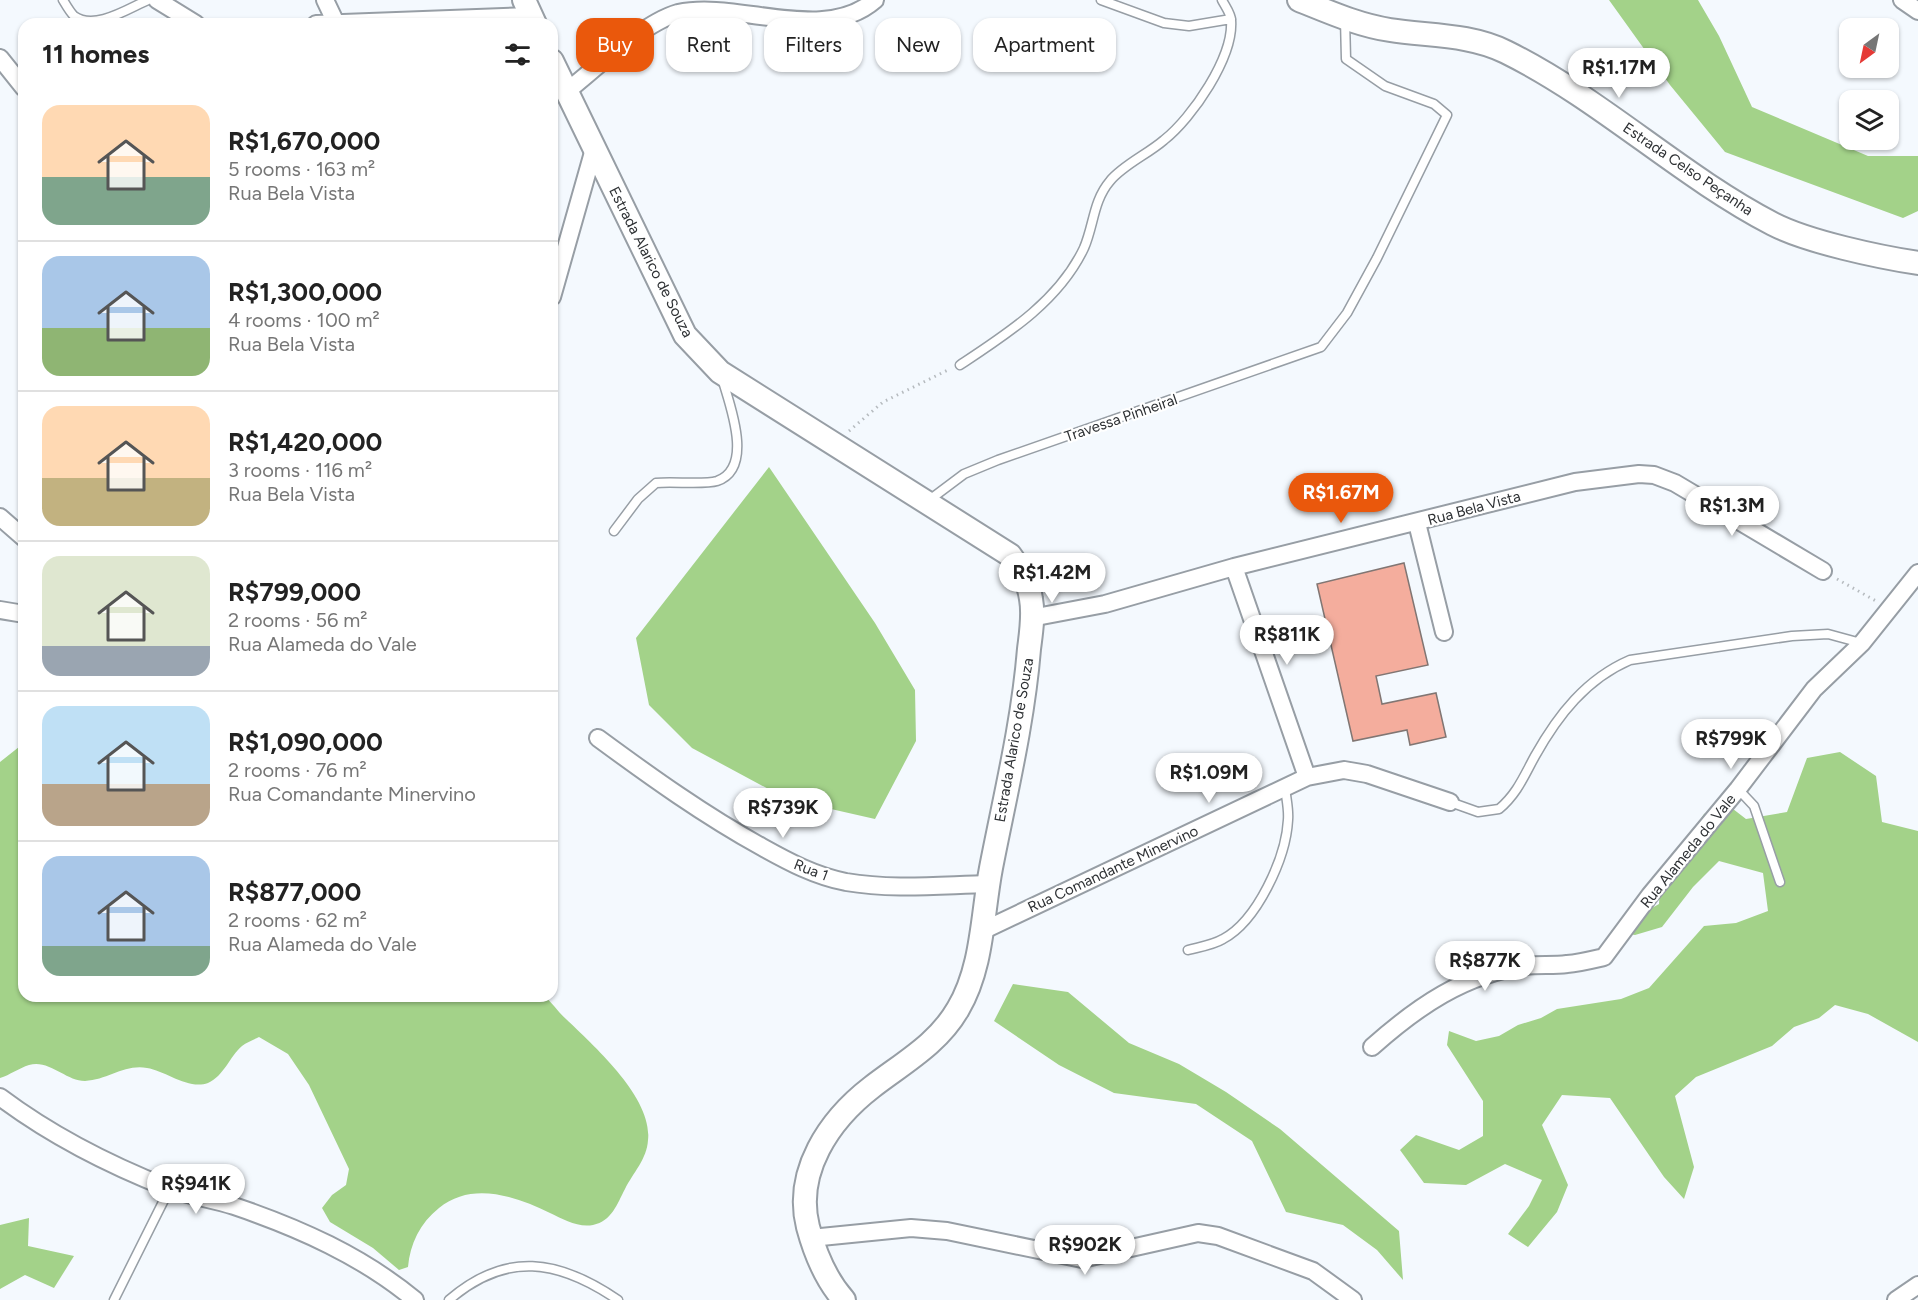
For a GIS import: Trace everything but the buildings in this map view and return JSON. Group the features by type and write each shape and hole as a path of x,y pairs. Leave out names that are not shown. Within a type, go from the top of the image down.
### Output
{"main road":[{"name":"Estrada Celso Peçanha","path":"1299,0 1345,18 1387,30 1478,42 1503,50 1548,74 1648,144 1775,225 1869,254 1918,263"},
{"name":"Estrada Alarico de Souza","path":"558,73 685,335 720,372 928,501 1010,555 1024,575 1031,600 1028,668 971,984 944,1030 927,1047 869,1089 840,1118 817,1150 806,1180 804,1212 811,1238 824,1271 844,1300"}],"street":[{"path":"157,0 186,18"},
{"path":"325,0 334,18"},
{"path":"567,92 630,40 678,13 709,9 824,20 850,15 875,0"},
{"path":"1902,0 1918,11"},
{"path":"408,18 530,13"},
{"path":"0,58 18,80"},
{"path":"558,275 594,149"},
{"path":"558,262 565,249"},
{"name":"Rua Bela Vista","path":"1031,618 1105,604 1234,567 1575,482 1620,475 1654,475 1675,483 1823,571"},
{"path":"0,517 18,533"},
{"path":"1417,523 1444,632"},
{"path":"1234,567 1307,777"},
{"path":"1890,609 1918,573"},
{"name":"Rua Alameda do Vale","path":"1372,1047 1404,1019 1438,996 1477,976 1526,965 1566,965 1604,957 1650,895 1738,789 1814,689 1862,643 1890,609"},
{"path":"0,610 18,613"},
{"name":"Rua 1","path":"598,738 666,787 729,828 804,870 845,882 885,887 988,884"},
{"name":"Rua Comandante Minervino","path":"980,932 1307,777 1344,770 1367,774 1450,802"},
{"path":"0,1097 28,1118 96,1158 170,1188 233,1206 347,1252 396,1284 415,1300"},
{"path":"811,1238 911,1228 957,1233 1082,1259 1198,1233 1218,1236 1313,1271 1353,1300"},
{"path":"1896,1300 1918,1285"}],"lane":[{"path":"63,0 75,16 81,18"},
{"path":"108,18 148,0"},
{"path":"1101,0 1164,23 1189,26 1231,19"},
{"path":"960,365 1004,336 1058,290 1084,247 1100,195 1112,178 1166,139 1203,97 1230,37 1231,19 1222,0"},
{"name":"Travessa Pinheiral","path":"928,501 964,474 998,460 1321,347 1347,312 1377,258 1447,115 1434,104 1385,86 1346,59 1345,18"},
{"path":"614,531 638,499 656,483 717,481 730,469 737,455 738,439 720,372"},
{"path":"1450,802 1478,812 1500,810 1517,791 1534,756 1567,707 1609,669 1630,660 1792,636 1828,634 1862,643"},
{"path":"1188,950 1222,940 1238,930 1254,910 1282,853 1288,820 1286,787"},
{"path":"1738,789 1754,806 1780,882"},
{"path":"114,1300 170,1188"},
{"path":"449,1300 468,1284 494,1270 532,1265 566,1273 618,1300"}],"path":[{"path":"835,443 883,402 960,365"},
{"path":"1823,571 1890,609"}],"green space":[{"path":"1609,0 1698,0 1719,36 1752,107 1839,144 1839,150 1854,150 1868,156 1918,156 1918,211 1903,218 1725,152 1670,85"},
{"path":"769,467 875,623 915,690 916,741 875,819 787,799 692,748 649,705 636,638"},
{"path":"18,748 18,1002 551,1002 606,1058 632,1090 647,1124 648,1140 645,1153 613,1211 600,1223 587,1226 508,1197 479,1193 465,1195 439,1208 426,1220 414,1242 408,1267 399,1270 373,1248 330,1222 322,1208 332,1195 346,1185 349,1169 309,1085 288,1054 259,1037 242,1046 223,1071 208,1083 193,1084 139,1067 85,1081 36,1064 25,1066 0,1078 0,762"},
{"path":"1840,752 1876,776 1882,822 1918,831 1918,1042 1868,1014 1835,1005 1819,1018 1794,1027 1772,1046 1696,1077 1675,1096 1694,1167 1684,1199 1664,1177 1610,1098 1562,1095 1542,1125 1568,1185 1557,1212 1528,1247 1508,1234 1529,1206 1542,1180 1505,1164 1466,1185 1424,1183 1400,1150 1416,1135 1459,1150 1483,1136 1483,1101 1447,1045 1449,1031 1476,1041 1499,1036 1518,1025 1541,1018 1557,1009 1621,999 1649,988 1704,926 1736,923 1768,911 1763,873 1719,861 1693,887 1662,927 1635,935 1611,931 1659,904 1661,868 1684,845 1704,814 1724,802 1746,819 1787,812 1807,758"},
{"path":"1013,984 1068,992 1129,1043 1179,1064 1226,1092 1280,1129 1399,1231 1403,1280 1377,1250 1343,1225 1286,1212 1252,1141 1196,1104 1114,1093 1059,1065 994,1021"},
{"path":"29,1218 28,1246 74,1256 54,1288 25,1275 0,1289 0,1225"}]}
